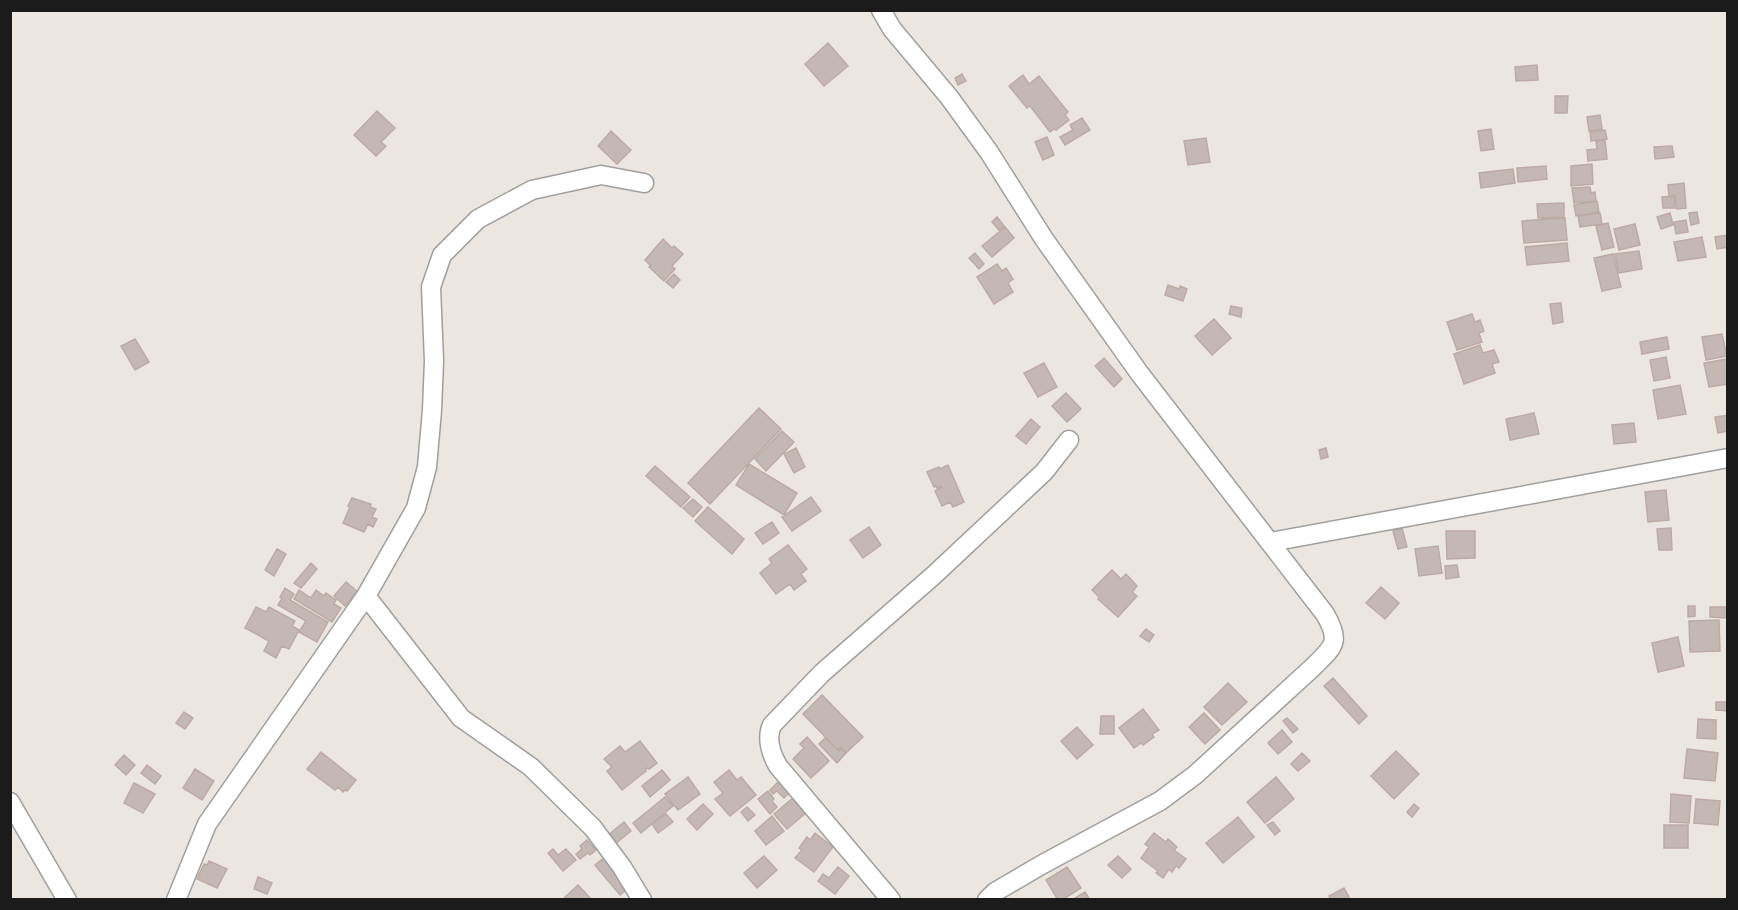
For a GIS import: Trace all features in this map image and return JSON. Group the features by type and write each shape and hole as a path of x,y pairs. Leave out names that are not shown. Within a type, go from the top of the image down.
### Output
{"street":[{"path":"881,10 891,29 949,97 989,152 1044,239 1140,374 1271,542 1334,629 1335,639 1329,651 1195,775 1160,801 1043,864 995,892 987,900"},
{"path":"176,900 207,824 366,596 416,508 427,466 434,361 431,287 442,255 478,219 532,190 601,175 644,183"},
{"path":"891,900 778,766 773,758 769,732 772,725 822,673 933,575 1044,472 1069,440"},
{"path":"1271,542 1728,458"},
{"path":"366,596 462,718 531,767 593,828 622,867 642,900"},
{"path":"10,802 67,900"}],"building":[{"path":"828,43 848,66 824,86 805,64"},
{"path":"1537,65 1538,80 1516,81 1515,67"},
{"path":"962,74 966,81 958,85 955,78"},
{"path":"1023,75 1029,84 1039,76 1068,112 1065,115 1069,120 1050,132 1030,106 1027,108 1009,86"},
{"path":"1555,96 1568,96 1567,113 1555,113"},
{"path":"377,111 395,128 381,142 386,146 376,156 354,135"},
{"path":"1600,115 1602,129 1589,131 1587,117"},
{"path":"1082,118 1090,130 1065,145 1060,137 1073,130 1070,125"},
{"path":"1491,129 1494,149 1481,151 1478,131"},
{"path":"1605,130 1607,139 1591,141 1590,132"},
{"path":"611,131 631,150 617,164 598,146"},
{"path":"1047,137 1054,155 1043,160 1035,142"},
{"path":"1206,138 1210,162 1188,165 1184,141"},
{"path":"1605,140 1607,159 1588,161 1587,150 1597,149 1596,141"},
{"path":"1672,146 1674,157 1655,159 1654,147"},
{"path":"1592,164 1593,184 1571,186 1571,166"},
{"path":"1546,166 1547,179 1518,182 1517,168"},
{"path":"1513,169 1515,183 1481,188 1479,173"},
{"path":"1684,183 1686,208 1677,209 1675,195 1669,196 1668,185"},
{"path":"1590,187 1591,193 1595,192 1596,201 1574,203 1572,188"},
{"path":"1674,196 1675,208 1663,208 1662,197"},
{"path":"1597,201 1599,212 1576,216 1574,205"},
{"path":"1564,203 1564,217 1538,218 1537,204"},
{"path":"1697,212 1699,223 1691,225 1689,213"},
{"path":"1600,213 1602,224 1580,227 1578,216"},
{"path":"1670,213 1673,225 1661,229 1657,217"},
{"path":"997,217 1004,226 999,230 992,222"},
{"path":"1565,218 1567,240 1524,243 1522,221"},
{"path":"1686,220 1688,232 1676,234 1674,222"},
{"path":"1608,223 1614,247 1602,250 1596,226"},
{"path":"1635,224 1640,245 1619,250 1614,229"},
{"path":"1005,227 1014,238 992,257 982,246"},
{"path":"1728,235 1728,247 1717,249 1715,237"},
{"path":"1702,237 1706,257 1678,261 1674,242"},
{"path":"663,239 683,254 672,266 675,269 664,281 645,260"},
{"path":"1567,243 1569,261 1527,265 1525,247"},
{"path":"1639,251 1642,269 1619,273 1615,254"},
{"path":"975,253 984,264 979,269 969,258"},
{"path":"1613,254 1621,287 1602,291 1594,258"},
{"path":"997,264 1002,271 1006,268 1013,279 1008,283 1013,292 994,304 977,277"},
{"path":"674,274 680,280 673,288 666,282"},
{"path":"1168,285 1187,289 1183,301 1165,295"},
{"path":"1561,303 1563,322 1553,324 1550,304"},
{"path":"1231,306 1242,308 1241,317 1229,314"},
{"path":"1472,314 1475,322 1480,320 1484,331 1479,333 1482,342 1457,350 1447,322"},
{"path":"1214,319 1231,338 1212,355 1195,336"},
{"path":"1722,334 1727,356 1706,360 1702,337"},
{"path":"1667,337 1669,349 1642,354 1640,342"},
{"path":"135,339 149,362 135,370 121,346"},
{"path":"1480,345 1483,353 1494,350 1499,362 1492,364 1495,373 1464,384 1454,354"},
{"path":"1666,357 1670,378 1654,381 1650,360"},
{"path":"1104,358 1122,379 1114,387 1095,366"},
{"path":"1727,359 1728,384 1709,387 1704,363"},
{"path":"1044,363 1057,387 1038,397 1024,373"},
{"path":"1680,385 1686,414 1658,419 1653,390"},
{"path":"1066,393 1081,409 1067,422 1052,406"},
{"path":"759,408 781,429 710,504 688,483"},
{"path":"1534,413 1539,434 1510,440 1506,419"},
{"path":"1728,415 1728,431 1718,433 1715,417"},
{"path":"1031,419 1040,427 1026,444 1016,436"},
{"path":"1634,423 1636,442 1614,444 1612,425"},
{"path":"782,431 794,442 766,471 755,459"},
{"path":"796,448 805,467 794,473 784,454"},
{"path":"1326,448 1328,457 1321,459 1319,450"},
{"path":"749,464 797,493 784,515 736,485"},
{"path":"948,465 964,502 953,507 950,502 942,506 935,491 942,487 934,487 927,472"},
{"path":"655,466 690,497 681,507 646,476"},
{"path":"1666,490 1669,520 1648,522 1645,492"},
{"path":"811,497 821,511 792,531 782,517"},
{"path":"352,498 371,504 370,507 376,509 372,517 377,519 373,527 368,524 364,532 343,523"},
{"path":"693,499 702,507 693,517 683,508"},
{"path":"708,507 744,539 732,554 695,521"},
{"path":"772,522 779,533 763,544 755,533"},
{"path":"869,527 881,545 863,558 850,540"},
{"path":"1402,528 1407,547 1398,549 1393,531"},
{"path":"1671,528 1672,550 1659,550 1657,529"},
{"path":"1446,531 1475,531 1475,558 1447,559"},
{"path":"788,545 807,569 801,574 806,581 794,590 790,584 776,594 760,573 772,563 769,559"},
{"path":"1438,546 1442,573 1419,576 1415,549"},
{"path":"277,549 286,554 274,576 265,570"},
{"path":"311,563 317,569 301,588 294,583"},
{"path":"1457,565 1459,577 1446,579 1445,566"},
{"path":"1112,570 1121,579 1126,574 1137,586 1132,592 1137,596 1118,617 1098,599 1099,597 1092,590"},
{"path":"346,582 357,591 345,606 334,596"},
{"path":"1381,587 1399,603 1385,619 1366,603"},
{"path":"285,588 294,594 290,600 328,622 317,642 299,632 306,621 278,605"},
{"path":"299,590 311,598 316,590 336,600 334,604 341,608 332,622 294,599"},
{"path":"1688,606 1695,606 1695,616 1688,617"},
{"path":"256,607 266,612 269,607 295,621 292,626 299,630 289,649 282,646 276,658 264,651 269,641 245,628"},
{"path":"1710,607 1727,607 1727,618 1710,617"},
{"path":"1719,620 1720,651 1690,652 1689,621"},
{"path":"1146,629 1154,635 1149,642 1140,636"},
{"path":"1678,637 1684,666 1658,672 1652,643"},
{"path":"1333,678 1367,716 1359,724 1324,686"},
{"path":"1228,683 1247,702 1222,725 1204,707"},
{"path":"822,695 863,737 846,753 841,747 838,750 803,714"},
{"path":"1716,702 1728,702 1728,711 1716,710"},
{"path":"1143,709 1159,730 1152,734 1154,737 1143,745 1141,743 1134,748 1119,728"},
{"path":"184,712 193,718 185,729 176,723"},
{"path":"1204,713 1220,730 1205,744 1189,727"},
{"path":"1101,716 1114,716 1114,734 1100,734"},
{"path":"1287,718 1298,729 1293,733 1283,721"},
{"path":"1698,719 1716,720 1716,739 1697,738"},
{"path":"1077,727 1093,745 1077,759 1061,741"},
{"path":"1282,730 1292,742 1278,754 1268,743"},
{"path":"807,737 829,761 811,778 793,759 804,748 800,744"},
{"path":"825,738 839,751 841,749 846,753 837,763 819,744"},
{"path":"640,741 657,763 647,768 622,790 607,771 612,767 604,759 620,746 625,752"},
{"path":"1687,749 1718,753 1715,781 1684,778"},
{"path":"1396,751 1419,774 1394,799 1371,776"},
{"path":"321,752 356,780 347,791 343,792 338,787 335,790 307,769"},
{"path":"1302,753 1310,761 1298,771 1291,764"},
{"path":"124,755 135,765 126,775 115,765"},
{"path":"147,765 161,776 155,784 141,773"},
{"path":"195,769 214,781 202,800 183,788"},
{"path":"662,770 670,780 650,797 642,786"},
{"path":"729,770 737,780 741,777 756,795 730,816 715,799 723,793 714,782"},
{"path":"688,777 700,794 678,810 665,794"},
{"path":"1276,777 1294,799 1265,823 1247,802"},
{"path":"779,781 790,792 784,798 777,791 773,794 770,790"},
{"path":"134,783 155,794 143,813 124,803"},
{"path":"768,791 777,807 770,814 758,799"},
{"path":"1671,794 1691,796 1689,823 1670,822"},
{"path":"665,797 673,806 641,833 633,823"},
{"path":"794,797 807,812 787,829 774,814"},
{"path":"1696,799 1720,801 1718,825 1694,823"},
{"path":"703,804 713,814 697,830 687,819"},
{"path":"1414,804 1419,808 1412,817 1407,812"},
{"path":"747,807 755,815 748,821 741,812"},
{"path":"666,814 673,822 658,833 652,824"},
{"path":"772,816 784,831 766,845 755,831"},
{"path":"1238,817 1254,837 1223,863 1206,843"},
{"path":"624,822 631,831 614,845 607,836"},
{"path":"1273,822 1280,831 1275,835 1267,825"},
{"path":"1664,825 1688,825 1688,848 1664,848"},
{"path":"815,833 833,847 814,872 795,858 802,850 799,848 807,837 810,840"},
{"path":"1154,833 1166,842 1168,839 1177,847 1174,850 1186,859 1179,868 1176,866 1172,872 1169,869 1163,878 1156,873 1158,871 1141,858 1149,847 1145,844"},
{"path":"587,840 596,850 580,859 576,854"},
{"path":"553,849 558,855 566,849 576,860 563,871 548,853"},
{"path":"764,856 777,870 757,888 744,873"},
{"path":"1118,856 1131,869 1122,878 1108,865"},
{"path":"605,857 630,887 620,895 595,865"},
{"path":"209,861 227,869 217,888 197,879 204,864 207,865"},
{"path":"838,867 849,876 835,894 818,881 823,874 829,878"},
{"path":"1067,867 1081,888 1062,900 1058,900 1046,880"},
{"path":"258,877 272,883 267,894 254,889"},
{"path":"578,885 592,900 562,900"},
{"path":"1344,888 1349,897 1345,900 1331,900 1329,896"},
{"path":"1085,892 1090,900 1076,900 1075,898"}]}
